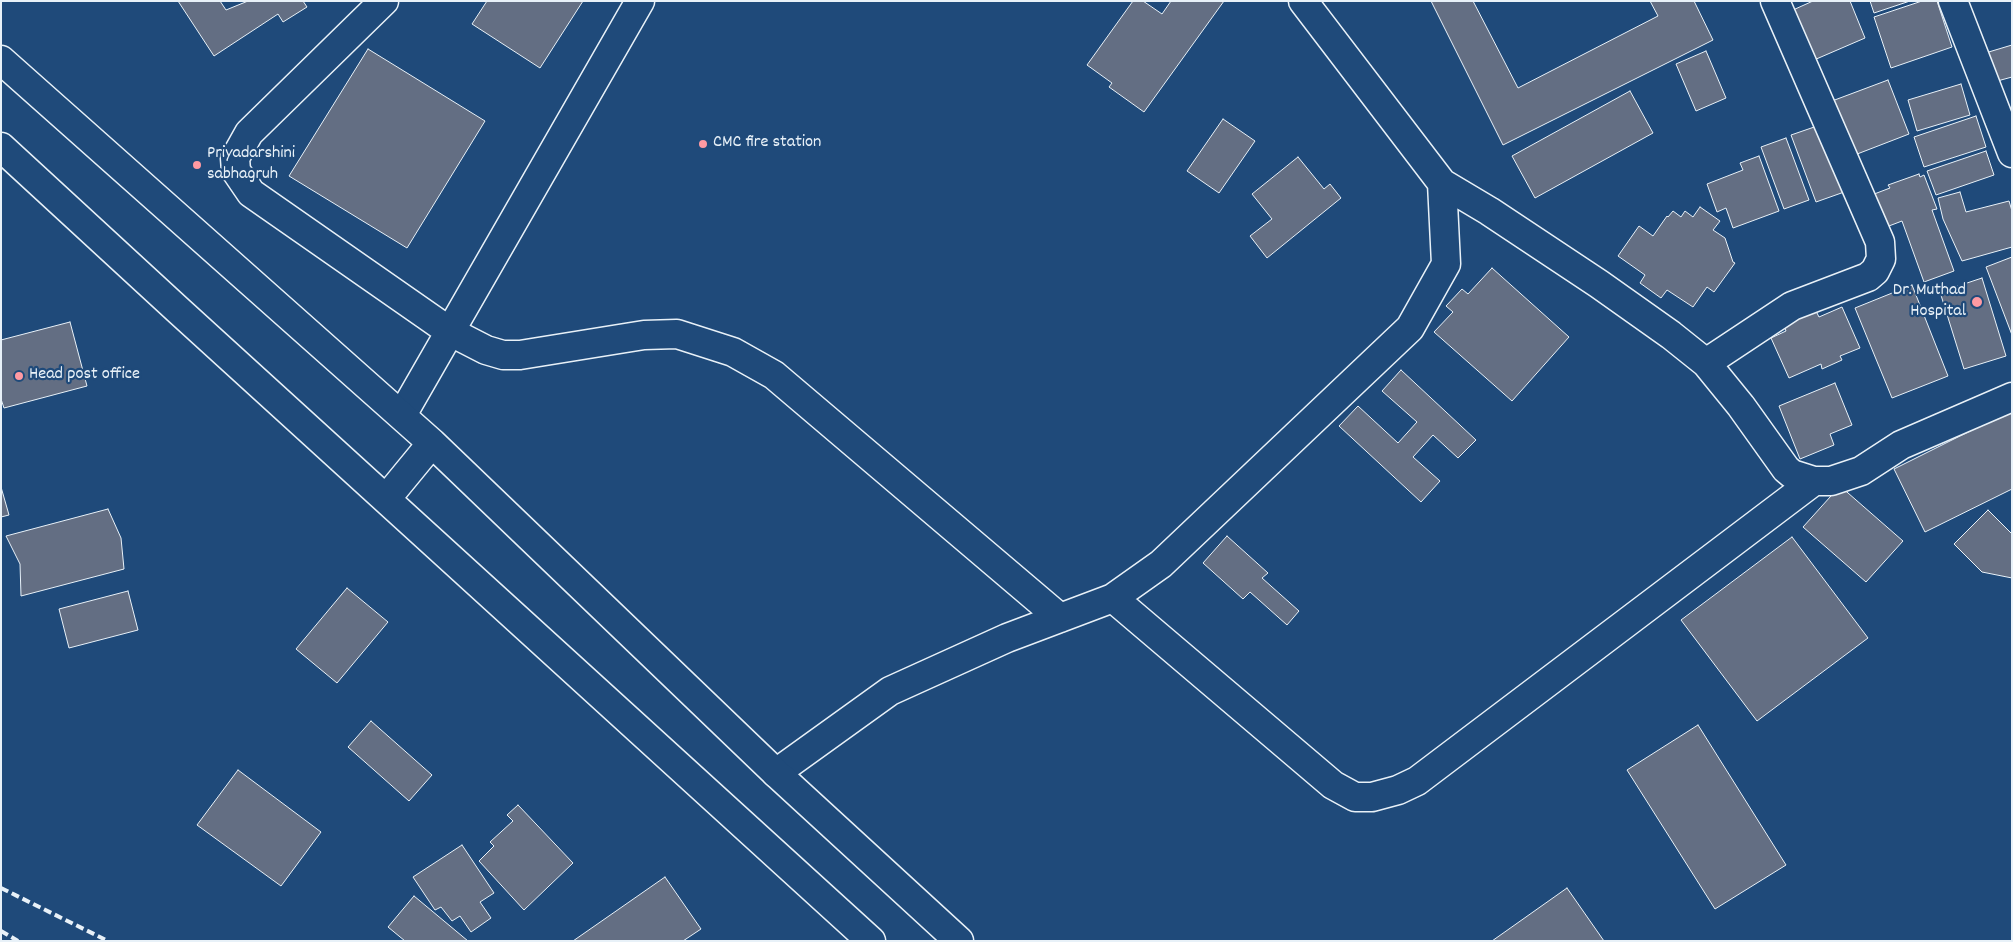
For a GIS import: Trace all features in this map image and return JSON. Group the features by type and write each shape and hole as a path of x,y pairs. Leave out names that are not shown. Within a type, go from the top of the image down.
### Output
{"street":[{"path":"384,1 248,133 235,158 236,171 251,193 449,331 486,350 503,355 520,355 644,335 677,334 733,352 774,375 1060,618"},
{"path":"402,415 640,1"},
{"path":"1302,1 1442,183 1489,211 1640,312 1706,364 1741,406 1786,469 1792,474 1814,481 1831,481 1861,471 1901,445 2012,397"},
{"path":"1706,364 1792,306 1868,277 1875,271 1881,259 1880,242 1775,1"},
{"path":"1953,1 2012,153"},
{"path":"1,60 432,442 776,773 959,941"},
{"path":"1,147 177,310 870,941"},
{"path":"776,773 890,691 1007,638 1113,598 1161,564 1410,328 1446,264 1442,183"},
{"path":"386,499 432,442"},
{"path":"1113,598 1333,785 1355,797 1372,797 1398,790 1417,781 1814,481"}],"building":[{"path":"178,1 220,1 226,10 248,1 303,1 307,7 283,22 278,14 214,56"},
{"path":"487,1 583,1 540,68 472,24"},
{"path":"1133,1 1143,1 1162,14 1171,1 1224,1 1144,112 1109,87 1112,83 1087,65"},
{"path":"1431,1 1473,1 1518,88 1658,16 1650,1 1694,1 1713,40 1503,145"},
{"path":"1813,1 1850,1 1865,38 1814,60 1793,10"},
{"path":"1870,1 1910,1 1874,13"},
{"path":"1922,1 1937,1 1952,47 1891,68 1874,17"},
{"path":"2012,45 2012,77 1990,83 1982,54"},
{"path":"368,49 485,121 407,248 289,176"},
{"path":"1706,51 1726,98 1696,111 1676,64"},
{"path":"1888,80 1909,134 1852,156 1832,101"},
{"path":"1961,84 1970,115 1917,131 1908,100"},
{"path":"1630,91 1653,133 1535,198 1512,156"},
{"path":"1976,116 1986,147 1924,167 1914,137"},
{"path":"1223,119 1255,141 1219,193 1187,171"},
{"path":"1823,124 1847,191 1816,202 1791,135"},
{"path":"1786,138 1809,200 1784,209 1761,147"},
{"path":"1986,151 1994,175 1936,195 1927,171"},
{"path":"1759,156 1779,211 1733,228 1726,208 1717,212 1707,184 1743,170 1740,163"},
{"path":"1298,157 1324,189 1330,184 1341,198 1267,258 1250,236 1272,219 1252,194"},
{"path":"1919,174 1920,177 1924,175 1937,209 1932,210 1954,271 1924,282 1902,221 1881,229 1869,196 1890,188 1888,185"},
{"path":"1960,192 1966,212 2009,201 2012,211 2012,247 1962,261 1943,219 1938,198"},
{"path":"1700,207 1720,221 1713,230 1725,238 1735,263 1714,292 1707,287 1693,307 1667,290 1661,298 1640,283 1645,275 1618,256 1639,226 1653,236 1667,216 1673,211 1681,217 1685,211 1693,217"},
{"path":"2012,257 2012,335 1986,267"},
{"path":"1492,268 1569,337 1512,401 1434,332 1453,312 1446,306 1462,289 1468,294"},
{"path":"1982,278 2006,356 1964,369 1940,292"},
{"path":"1912,285 1948,376 1892,398 1855,308"},
{"path":"1814,307 1819,317 1842,307 1860,348 1840,356 1842,360 1822,369 1821,364 1789,378 1771,338 1786,331 1782,321"},
{"path":"70,322 87,386 4,408 1,399 1,340"},
{"path":"1401,370 1476,440 1458,458 1433,435 1413,457 1440,481 1421,502 1339,426 1358,406 1398,443 1417,422 1382,391"},
{"path":"1835,383 1852,425 1830,434 1834,445 1800,459 1779,406"},
{"path":"2012,410 2012,489 1925,532 1894,469"},
{"path":"1840,486 1903,541 1866,582 1803,527"},
{"path":"1,487 9,515 1,517"},
{"path":"108,509 121,538 124,569 21,596 20,564 6,536"},
{"path":"1988,510 2012,534 2012,578 1982,572 1954,544"},
{"path":"1227,536 1268,573 1262,578 1299,611 1287,625 1250,592 1243,599 1203,563"},
{"path":"1792,537 1868,638 1757,721 1681,620"},
{"path":"347,588 388,622 337,683 296,649"},
{"path":"128,591 138,630 69,648 59,609"},
{"path":"371,721 432,775 409,801 348,747"},
{"path":"1698,725 1786,865 1715,909 1627,770"},
{"path":"238,770 321,832 281,886 197,825"},
{"path":"518,805 573,863 524,910 479,861 494,846 490,842 513,821 507,815"},
{"path":"462,845 494,893 480,902 491,918 471,932 460,916 452,921 441,907 435,910 413,877"},
{"path":"665,877 701,929 683,941 573,941"},
{"path":"1567,888 1604,941 1492,941"},
{"path":"414,896 468,941 405,941 388,927"}],"railway":[{"path":"1,888 108,941"},
{"path":"1,931 18,941"}],"place":[{"name":"CMC fire station","path":"703,144"},
{"name":"Priyadarshini sabhagruh","path":"197,165"},
{"name":"Dr. Muthad Hospital","path":"1977,302"},
{"name":"Head post office","path":"19,376"}]}
